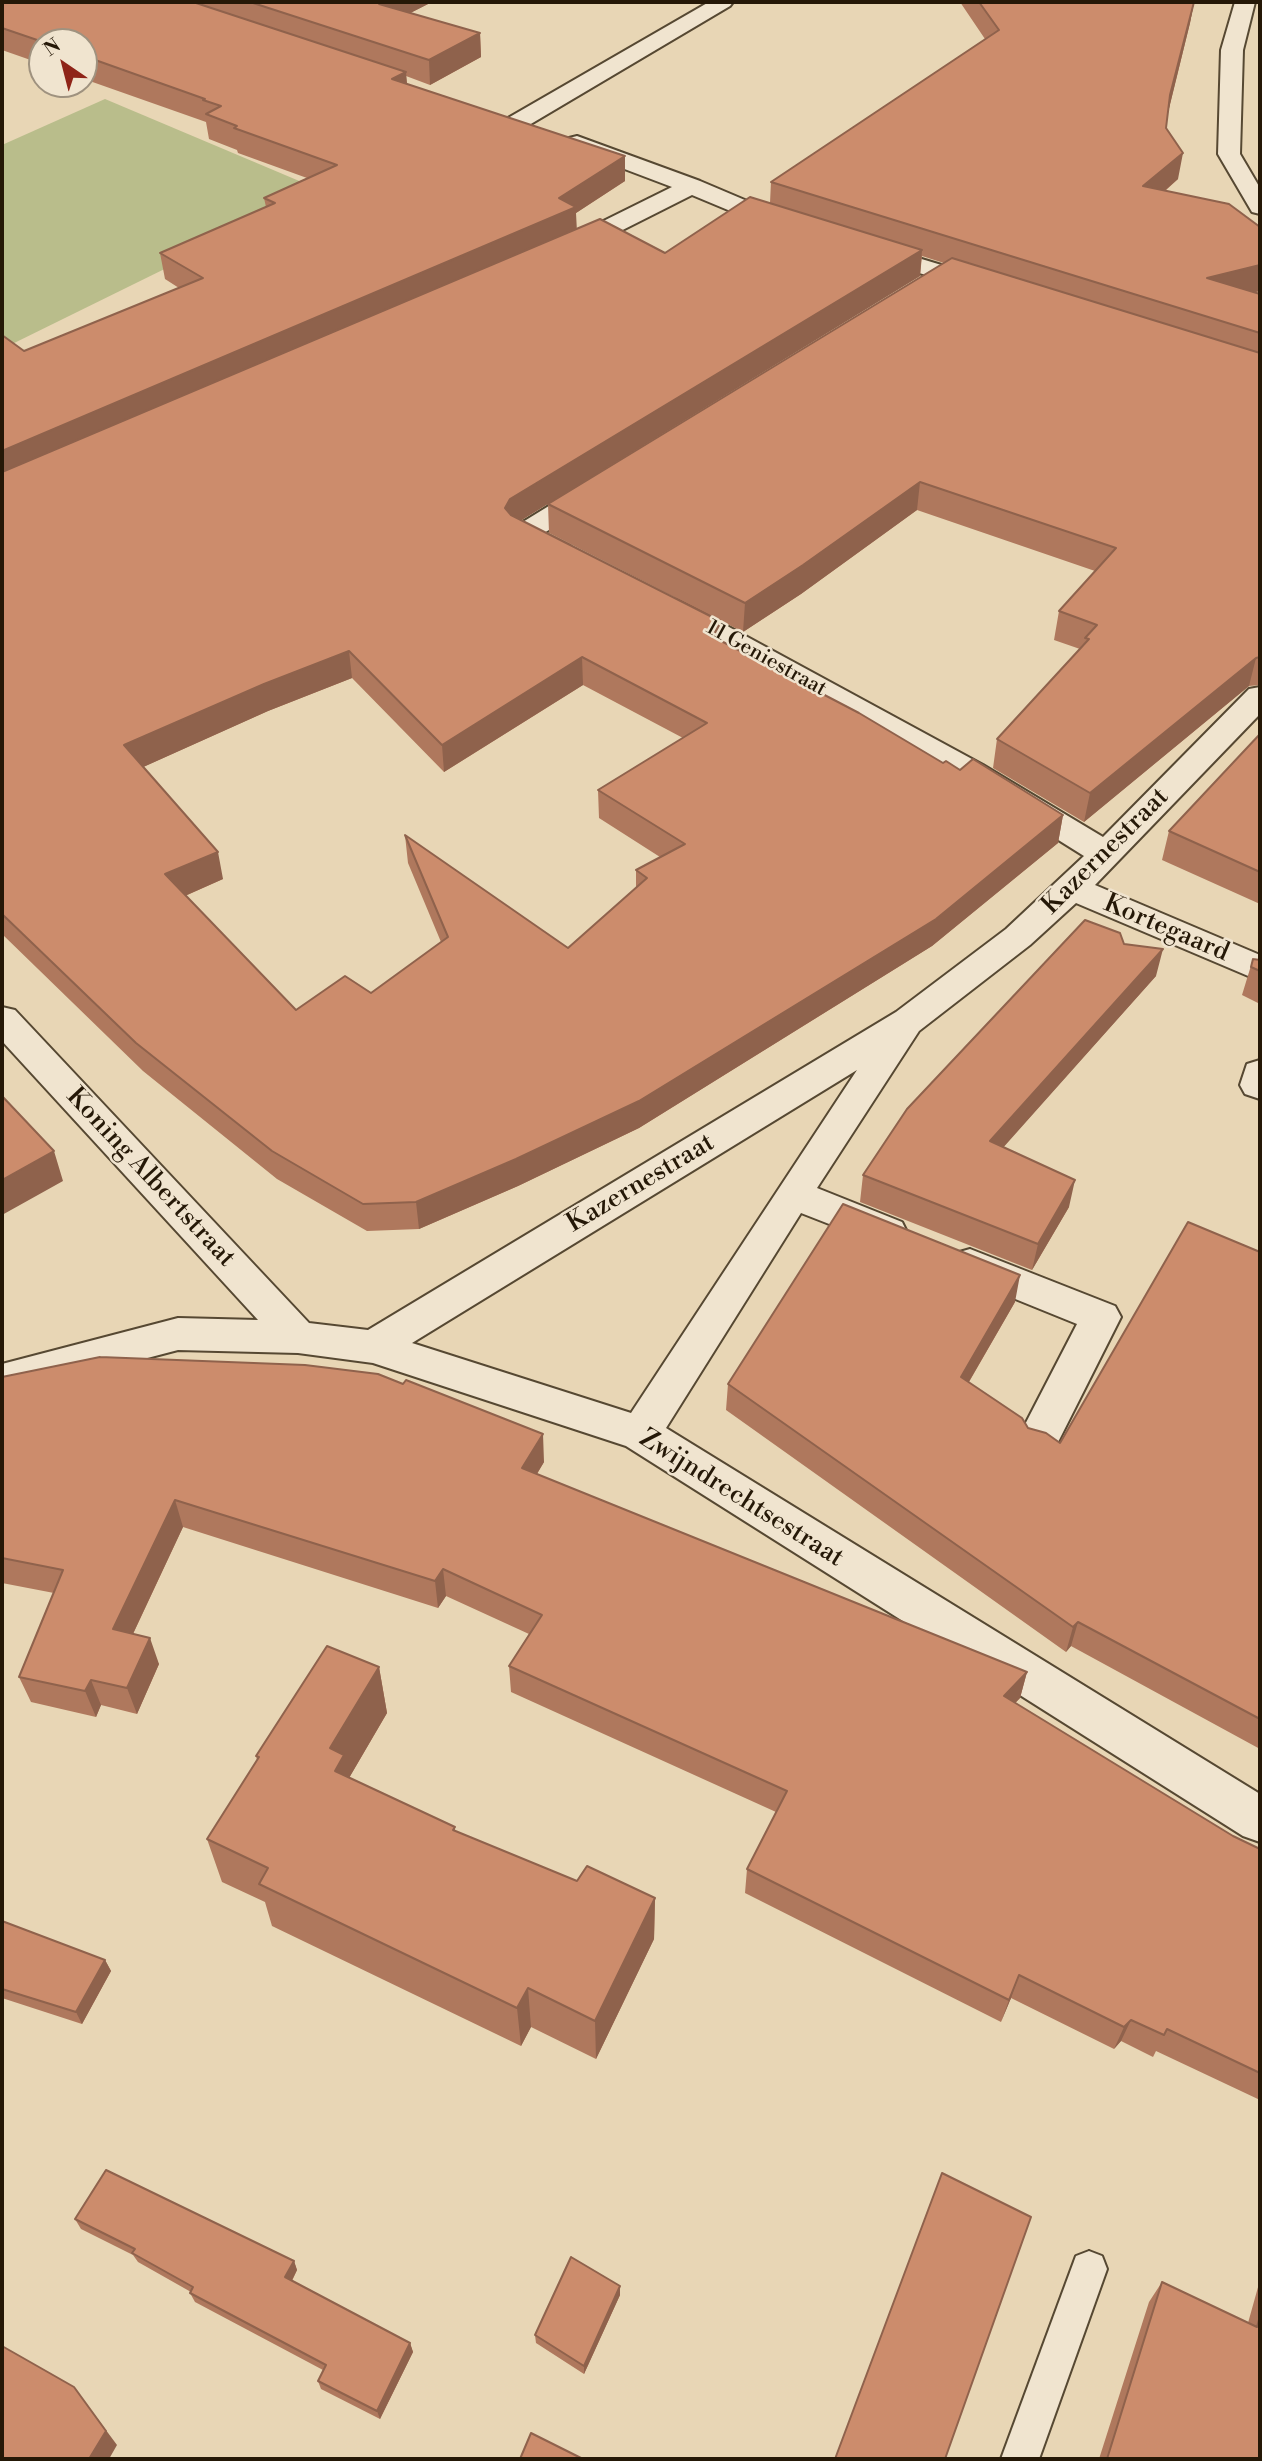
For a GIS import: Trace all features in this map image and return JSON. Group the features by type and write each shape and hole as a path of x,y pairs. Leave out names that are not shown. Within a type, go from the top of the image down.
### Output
{"street":[{"path":"516,122 723,2"},
{"path":"1245,2 1232,50 1230,154 1260,206"},
{"path":"493,115 627,160 778,223 804,231"},
{"path":"541,260 692,187"},
{"path":"856,246 1009,294"},
{"path":"911,295 946,273"},
{"path":"585,564 523,534 617,476"},
{"name":"11 Geniestraat","path":"646,595 972,772 1106,854"},
{"name":"Kazernestraat","path":"373,1347 909,1021 1018,937 1072,888 1260,696"},
{"name":"Kortegaard","path":"1072,888 1260,970"},
{"name":"Koning Albertstraat","path":"2,1019 298,1337"},
{"name":"Kazernestraat","path":"640,1433 793,1194 909,1021"},
{"path":"1260,1073 1260,1086"},
{"path":"793,1194 1101,1317 1038,1440"},
{"name":"Zwijndrechtsestraat","path":"2,1380 178,1334 298,1337 373,1347 640,1433 1260,1820"}],"lane":[{"path":"1020,2459 1089,2269"}],"green space":[{"path":"105,99 323,191 2,349 2,145"}],"building":[{"path":"2,2 193,2 406,72 392,79 625,156 559,198 576,207 2,451 2,335 24,351 203,278 160,253 275,203 264,198 337,165 234,128 237,126 206,114 221,106 203,100 205,99 98,61 98,28 28,28 28,37 2,28"},
{"path":"250,2 384,2 379,4 480,33 429,60"},
{"path":"979,2 1194,2 1170,95 1166,128 1183,153 1143,186 1229,204 1260,227 1260,265 1207,278 1260,294 1260,333 771,182 999,30"},
{"path":"750,197 922,250 510,499 505,508 511,515 720,621 704,632 859,713 943,763 946,761 960,770 973,759 1063,815 936,919 639,1101 416,1202 363,1204 272,1151 136,1043 2,914 2,472 600,219 665,253","holes":["349,651 442,745 582,657 707,723 598,790 685,844 636,870 647,878 568,948 405,835 448,937 371,993 345,976 296,1010 165,874 218,852 124,745 264,684"]},
{"path":"952,258 1260,353 1260,657 1090,793 997,739 1089,639 1085,638 1097,625 1059,611 1116,548 920,482 745,603 548,504"},
{"path":"1260,734 1260,872 1169,831"},
{"path":"1085,920 1120,933 1124,944 1163,949 990,1141 1075,1180 1038,1244 863,1175 907,1109"},
{"path":"1253,959 1260,960 1260,971 1251,967"},
{"path":"2,1096 54,1151 2,1180"},
{"path":"843,1204 1020,1275 961,1377 1022,1418 1028,1428 1046,1433 1060,1443 1188,1222 1260,1252 1260,1719 1078,1622 1073,1627 728,1384"},
{"path":"100,1357 305,1365 378,1374 403,1384 406,1380 543,1434 522,1468 1027,1672 1004,1696 1233,1836 1260,1849 1260,2073 1167,2029 1164,2035 1131,2020 1124,2027 1019,1975 1009,2000 747,1869 787,1791 509,1666 542,1615 443,1569 435,1581 175,1500 113,1629 150,1638 127,1688 91,1680 85,1691 19,1677 63,1570 2,1558 2,1377"},
{"path":"327,1646 379,1667 330,1748 344,1755 335,1771 455,1827 453,1830 577,1881 587,1866 655,1898 595,2021 528,1988 517,2008 259,1884 268,1868 207,1839 259,1757 256,1756"},
{"path":"2,1921 105,1960 76,2012 2,1989"},
{"path":"106,2170 294,2261 285,2277 410,2343 377,2411 318,2381 326,2365 190,2293 193,2287 132,2253 135,2249 75,2219"},
{"path":"942,2173 1031,2217 945,2459 835,2459"},
{"path":"571,2257 620,2286 584,2366 535,2335"},
{"path":"1162,2282 1257,2327 1260,2316 1260,2459 1107,2459"},
{"path":"2,2346 74,2387 106,2431 89,2459 2,2459"},
{"path":"531,2433 583,2459 520,2459"}]}
